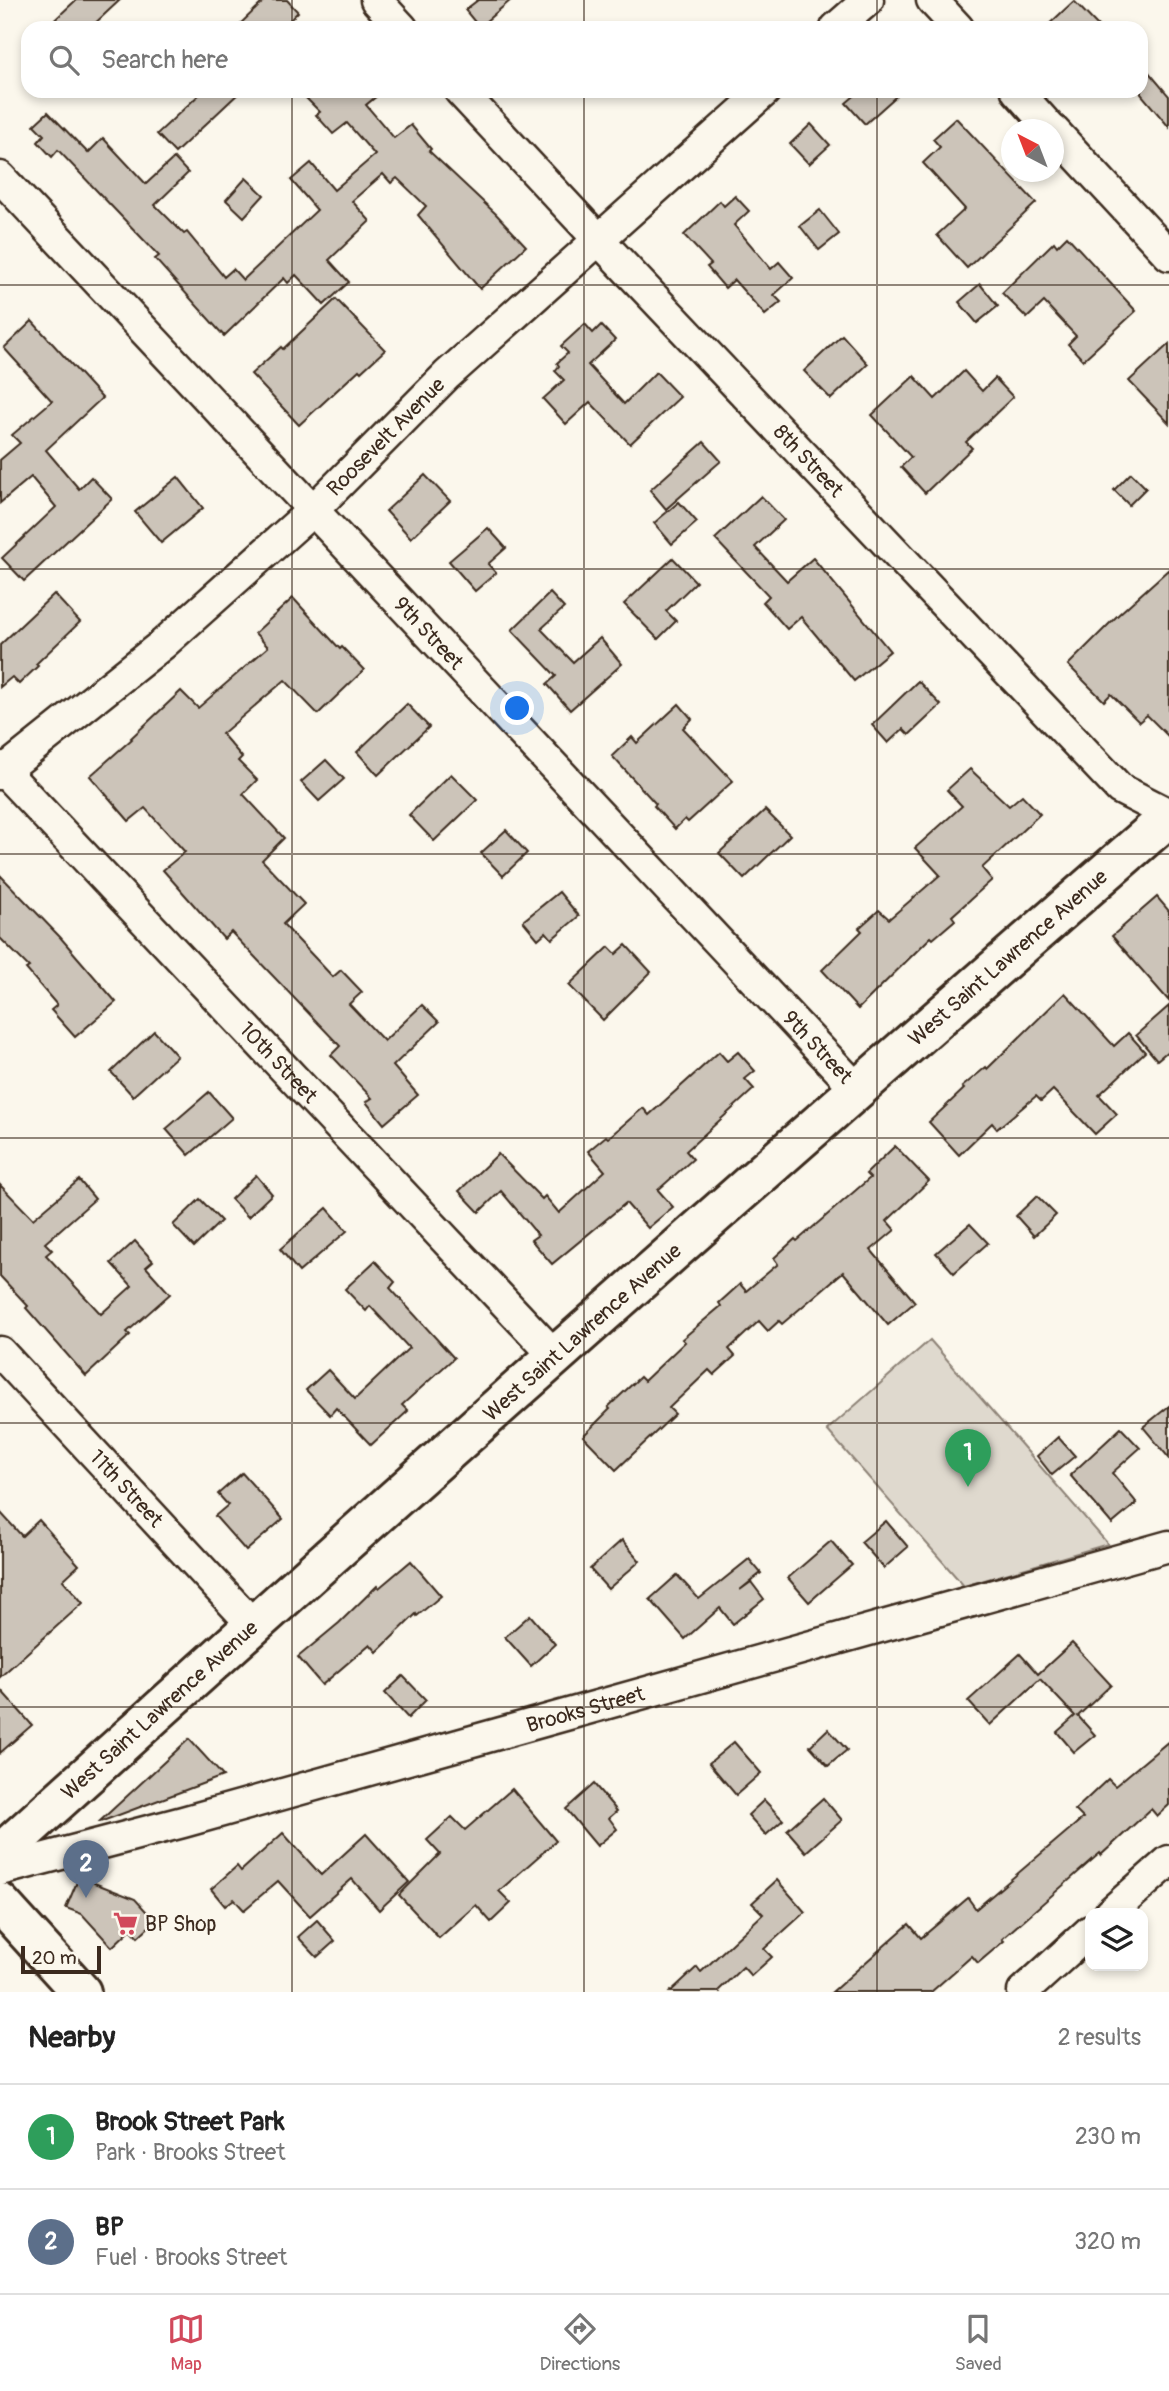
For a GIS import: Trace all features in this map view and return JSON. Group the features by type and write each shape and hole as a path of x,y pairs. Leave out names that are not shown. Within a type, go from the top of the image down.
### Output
{"street":[{"path":"376,0 396,21"},
{"path":"844,21 868,0"},
{"path":"932,0 952,21"},
{"name":"8th Street","path":"467,98 1120,789 1169,816"},
{"name":"Roosevelt Avenue","path":"1,770 163,644 313,510 447,375 757,98"},
{"path":"1023,98 1043,119"},
{"path":"1064,142 1169,255"},
{"name":"9th Street","path":"0,177 857,1089"},
{"name":"10th Street","path":"1,770 556,1357"},
{"name":"West Saint Lawrence Avenue","path":"0,1854 253,1625 1169,816"},
{"name":"11th Street","path":"0,1352 253,1625"},
{"name":"Brooks Street","path":"0,1870 220,1812 1169,1546"},
{"path":"1116,1908 1169,1861"},
{"path":"0,1903 81,1992"},
{"path":"1023,1992 1085,1936"}],"shaded area":[{"path":"930,1340 1108,1544 964,1586 827,1430"}],"building":[{"path":"76,0 120,0 98,21 54,21"},
{"path":"265,0 287,0 298,12 289,21 243,21"},
{"path":"478,0 511,0 486,21 474,21 465,10"},
{"path":"1074,1 1093,21 1053,21"},
{"path":"1148,71 1169,96 1169,127 1144,98 1148,98"},
{"path":"196,98 234,98 175,153 157,134"},
{"path":"306,98 374,98 366,105 394,138 411,125 431,149 429,151 526,246 480,289 418,215 426,206 397,178 391,183 383,174 352,201 370,221 329,260 349,282 324,305 296,275 288,283 284,278 224,336 155,259 159,256 58,150 52,157 38,142 44,135 34,125 48,112 88,153 103,138 146,184 174,158 188,173 155,205 184,234 187,232 224,277 233,269 243,280 317,210 291,180 311,163 334,190 375,155 347,123 333,134 316,115 320,112"},
{"path":"852,98 894,98 865,124 846,103"},
{"path":"956,118 1001,166 1001,182 1016,182 1036,203 967,268 937,235 965,209 923,163 940,147 933,139"},
{"path":"811,124 830,145 809,164 790,144"},
{"path":"246,178 264,195 244,217 226,200"},
{"path":"735,196 749,211 734,225 771,269 779,262 793,278 774,295 781,302 765,315 734,280 725,288 707,267 711,264 684,235 720,201 724,206"},
{"path":"820,210 839,234 819,250 800,226"},
{"path":"1067,236 1136,311 1083,360 1068,344 1076,336 1044,302 1027,318 1002,293 1054,242 1057,246"},
{"path":"980,284 998,306 977,323 959,302"},
{"path":"336,299 385,350 299,425 251,374 281,347 283,349"},
{"path":"32,321 102,398 46,450 79,489 91,477 112,499 24,581 2,558 56,507 31,477 0,503 0,460 20,443 12,435 52,401 4,348"},
{"path":"585,324 593,333 601,325 615,340 588,365 624,404 656,372 680,397 630,444 590,402 566,424 543,399 564,380 555,371 559,366 557,363 568,353 561,346"},
{"path":"842,335 868,364 831,399 804,371"},
{"path":"1169,344 1169,423 1129,381"},
{"path":"964,371 982,391 995,378 1013,397 966,442 972,448 925,493 901,467 911,457 872,415 914,376 935,399"},
{"path":"704,442 721,461 666,509 650,490"},
{"path":"1131,473 1146,488 1129,505 1114,490"},
{"path":"425,475 450,501 411,538 386,511"},
{"path":"178,477 203,508 161,543 135,512"},
{"path":"761,496 784,520 755,547 787,581 813,558 890,651 854,681 801,617 787,629 763,602 769,596 715,539"},
{"path":"679,502 697,522 672,544 654,523"},
{"path":"488,528 506,548 488,564 496,573 475,591 449,561"},
{"path":"673,558 696,582 666,611 676,621 658,639 624,604"},
{"path":"1169,569 1169,737 1147,715 1139,722 1111,694 1104,701 1068,665"},
{"path":"550,593 564,608 541,629 573,662 600,638 622,664 570,710 547,684 556,676 512,630"},
{"path":"54,594 80,622 19,684 12,677 0,687 0,645"},
{"path":"293,598 340,649 342,647 364,670 318,714 285,680 222,734 242,757 238,761 257,780 243,794 284,838 262,860 304,904 283,924 333,977 341,970 362,992 349,1004 384,1041 422,1005 439,1022 393,1066 418,1095 384,1124 366,1102 372,1098 331,1055 340,1046 231,932 224,939 163,870 185,852 145,808 129,821 90,776 181,691 198,708 268,647 255,633"},
{"path":"918,681 941,705 909,735 903,729 888,743 872,725"},
{"path":"407,704 429,727 378,775 357,752"},
{"path":"679,704 692,719 683,728 733,781 688,822 685,819 675,829 612,756 632,737 637,743"},
{"path":"326,760 344,779 319,801 301,782"},
{"path":"970,769 1009,806 1022,795 1040,814 982,868 992,880 952,916 955,920 933,939 931,937 858,1009 822,970 862,931 859,928 879,910 889,919 940,875 915,848 962,806 947,790"},
{"path":"451,774 477,800 434,841 409,815"},
{"path":"765,810 790,835 744,879 719,853"},
{"path":"506,830 527,853 503,876 481,853"},
{"path":"0,875 60,937 116,1002 75,1037 51,1010 57,1005 26,969 29,967 0,938"},
{"path":"559,892 579,916 552,939 546,932 538,939 523,921"},
{"path":"1157,897 1169,911 1169,1001 1112,936"},
{"path":"626,945 651,972 603,1020 569,985 609,947 616,954"},
{"path":"1065,993 1114,1046 1128,1033 1145,1052 1099,1095 1117,1114 1095,1134 1053,1090 1041,1101 1036,1096 997,1129 992,1123 959,1155 929,1122 964,1089 962,1087 986,1067 987,1069"},
{"path":"1169,1006 1169,1050 1157,1060 1136,1035"},
{"path":"154,1031 177,1056 133,1096 111,1072"},
{"path":"719,1052 727,1061 738,1052 755,1071 745,1079 754,1089 686,1151 693,1159 658,1190 673,1207 648,1228 626,1203 552,1264 531,1240 538,1235 501,1191 479,1212 459,1191 498,1154 542,1199 545,1196 559,1213 605,1171 588,1151 643,1108 649,1115"},
{"path":"209,1092 232,1118 189,1155 166,1129"},
{"path":"895,1146 929,1181 887,1221 895,1230 871,1250 915,1302 888,1325 843,1272 782,1324 779,1321 768,1331 759,1321 729,1349 735,1356 714,1375 709,1370 669,1408 675,1414 616,1470 583,1436 610,1409 608,1407 640,1377 644,1381 685,1342 682,1339 721,1306 719,1303 740,1284 746,1291 778,1264 774,1258 870,1178 866,1174"},
{"path":"256,1175 272,1194 248,1217 231,1199"},
{"path":"79,1180 95,1199 45,1243 52,1250 46,1255 101,1314 132,1286 111,1263 135,1241 153,1261 146,1267 170,1294 127,1332 130,1335 86,1376 0,1276 0,1185 33,1219"},
{"path":"1037,1196 1056,1215 1034,1236 1016,1216"},
{"path":"200,1199 221,1221 194,1247 173,1225"},
{"path":"327,1208 347,1231 299,1272 280,1249"},
{"path":"970,1224 988,1243 954,1273 936,1253"},
{"path":"375,1261 395,1282 390,1288 454,1358 402,1405 408,1411 371,1445 336,1408 330,1415 306,1390 328,1370 355,1399 409,1348 370,1306 366,1311 345,1289"},
{"path":"1169,1406 1169,1458 1143,1427"},
{"path":"1121,1428 1140,1448 1112,1473 1137,1503 1112,1524 1070,1475"},
{"path":"1058,1437 1075,1456 1052,1475 1037,1456"},
{"path":"242,1473 283,1519 246,1551 215,1516 228,1505 218,1494"},
{"path":"0,1512 22,1536 39,1520 79,1565 63,1580 83,1603 0,1677"},
{"path":"886,1521 908,1547 884,1568 861,1542"},
{"path":"622,1540 640,1561 608,1589 590,1569"},
{"path":"831,1541 852,1565 809,1602 788,1578"},
{"path":"749,1559 761,1573 740,1590 751,1582 764,1599 733,1624 720,1608 685,1639 650,1599 677,1575 699,1599"},
{"path":"411,1561 441,1596 417,1616 416,1614 377,1652 370,1644 322,1685 298,1657 339,1623 377,1586 379,1588"},
{"path":"530,1615 555,1644 531,1666 505,1637"},
{"path":"1072,1643 1111,1685 1078,1716 1095,1735 1074,1752 1057,1732 1075,1716 1040,1679 990,1725 968,1701 1020,1654 1038,1674"},
{"path":"403,1676 426,1700 408,1718 385,1693"},
{"path":"0,1689 32,1725 0,1753"},
{"path":"828,1729 847,1750 828,1766 810,1746"},
{"path":"189,1739 223,1776 99,1822"},
{"path":"1169,1741 1169,1805 1157,1816 1151,1809 978,1963 972,1956 931,1992 832,1992 909,1924 921,1938 968,1898 976,1909 1083,1818 1075,1810 1108,1779 1115,1786"},
{"path":"734,1742 761,1773 736,1795 709,1763"},
{"path":"594,1784 617,1811 609,1818 617,1829 597,1846 566,1809"},
{"path":"512,1789 556,1841 499,1891 511,1903 491,1922 476,1905 439,1938 399,1895 440,1854 427,1840 452,1817 465,1830"},
{"path":"823,1798 842,1820 806,1852 787,1830"},
{"path":"764,1800 783,1820 766,1835 748,1815"},
{"path":"283,1833 321,1875 366,1834 409,1882 379,1910 352,1879 310,1916 278,1881 244,1910 234,1899 225,1906 211,1889 237,1866 241,1871"},
{"path":"79,1877 135,1899 155,1921 138,1937 131,1929 112,1947 82,1914 66,1908"},
{"path":"777,1880 805,1912 764,1949 772,1957 751,1976 743,1967 719,1992 670,1992 697,1967 701,1972 763,1914 752,1903"},
{"path":"317,1920 335,1941 317,1957 298,1937"}],"place":[{"name":"Brook Street Park","path":"968,1487"},
{"name":"BP","path":"86,1898"},
{"name":"BP Shop","path":"125,1924"}]}
